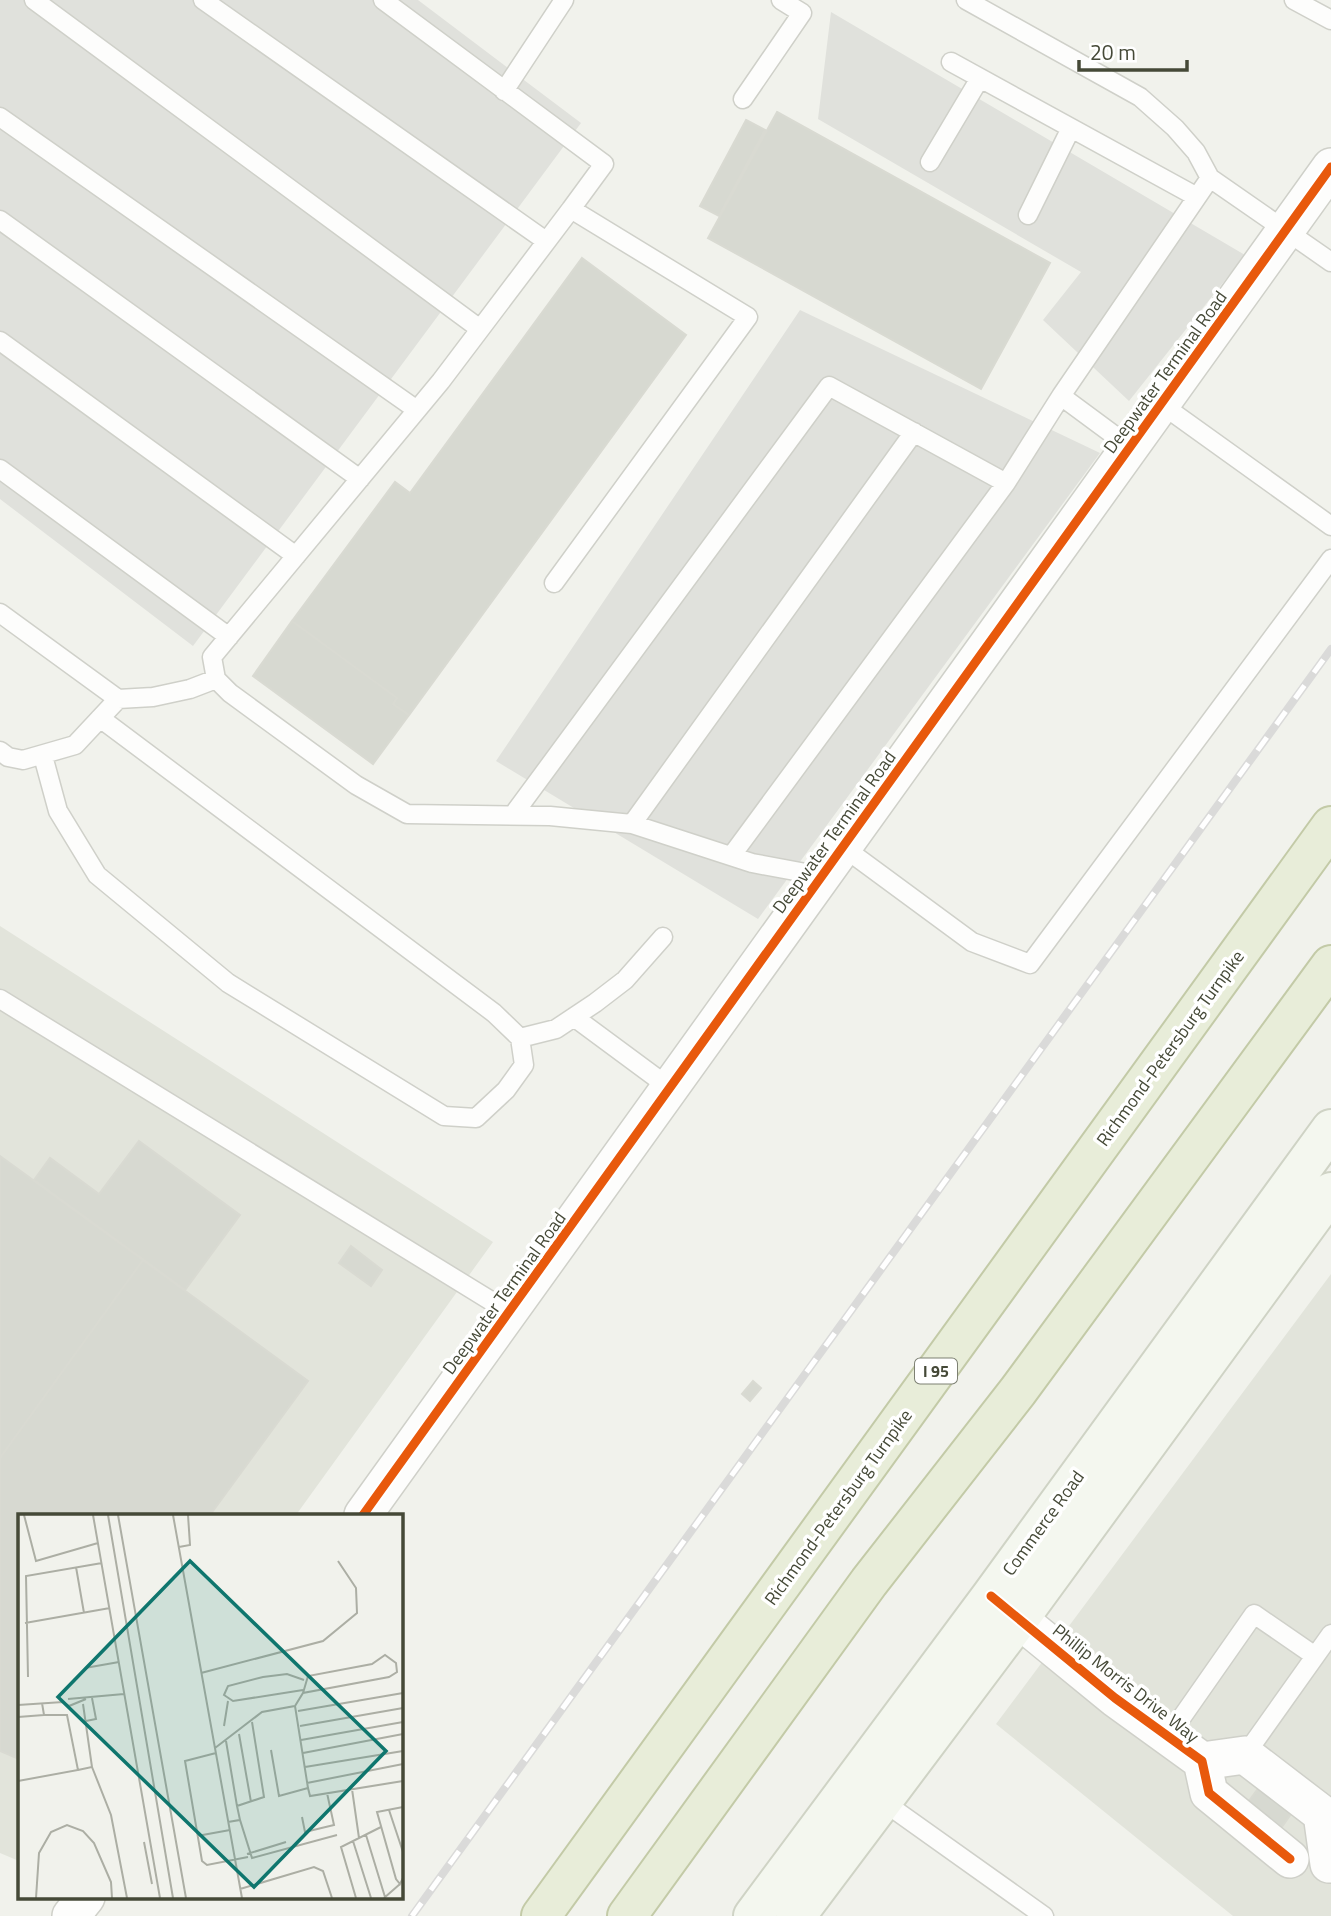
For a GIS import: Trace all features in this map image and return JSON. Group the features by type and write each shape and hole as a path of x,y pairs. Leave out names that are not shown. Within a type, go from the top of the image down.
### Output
{"highway":[{"name":"Richmond-Petersburg Turnpike","path":"541,1916 1331,826"},
{"path":"627,1916 869,1582 1018,1391 1331,965"}],"main road":[{"name":"Commerce Road","path":"1005,1607 1331,1129"},
{"name":"Commerce Road","path":"753,1916 868,1790 1005,1607 1331,1192"},
{"name":"Commerce Road","path":"796,1916 868,1790"}],"street":[{"name":"Deepwater Terminal Road","path":"364,1514 1331,167"},
{"name":"Phillip Morris Drive Way","path":"1005,1607 1115,1698 1168,1737 1205,1777 1290,1859 1330,1865 1322,1814 1245,1755 1205,1777"},
{"path":"71,1916 85,1898"}],"lane":[{"path":"34,0 480,329"},
{"path":"204,0 546,241"},
{"path":"383,0 604,164 417,411 212,657 216,678 230,693 356,785 407,814 513,815 632,824 752,863 822,876"},
{"path":"504,91 564,0"},
{"path":"743,99 802,13 781,0"},
{"path":"966,0 1140,97 1175,128 1196,152 1210,178 1331,262"},
{"path":"1294,0 1331,20"},
{"path":"951,62 1197,197"},
{"path":"930,162 980,78"},
{"path":"0,117 417,411"},
{"path":"1028,215 1071,128"},
{"path":"732,855 1006,483 1061,396 1210,178"},
{"path":"554,583 748,317 571,209"},
{"path":"0,219 360,479"},
{"path":"0,341 296,556"},
{"path":"513,815 830,386 1006,483"},
{"path":"1061,396 1130,447"},
{"path":"1161,404 1331,526"},
{"path":"632,824 914,432"},
{"path":"0,469 229,637"},
{"path":"843,847 972,942 1030,964 1331,559"},
{"path":"0,613 117,699"},
{"path":"0,751 8,757 23,760 43,756 75,745 117,699 190,689 216,678"},
{"path":"43,756 58,811 97,875 228,983 444,1116 476,1118 506,1090 524,1065 520,1038 494,1013 100,718"},
{"path":"520,1038 556,1029 574,1017 625,980 663,937"},
{"path":"0,999 509,1312"},
{"path":"574,1017 670,1088"},
{"path":"1168,1737 1254,1614 1315,1657"},
{"path":"1245,1755 1331,1634"},
{"path":"868,1790 1045,1916"}],"shaded area":[{"path":"0,0 418,0 581,123 193,646 0,499"},
{"path":"831,12 1245,255 1129,401 1043,320 1081,272 818,119"},
{"path":"800,310 1100,453 758,919 496,761"},
{"path":"0,926 493,1242 297,1514 18,1514 18,1861 0,1853"},
{"path":"1331,1274 1331,1916 1233,1916 996,1724"}],"building":[{"path":"777,112 1050,263 981,389 708,238"},
{"path":"746,120 765,130 719,216 700,206"},
{"path":"582,258 686,335 409,715 393,704 397,698 292,621 395,482 410,493"},
{"path":"292,621 397,698 393,704 409,715 373,764 253,676"},
{"path":"139,1141 240,1215 185,1290 34,1180 50,1158 99,1194"},
{"path":"0,1156 143,1260 0,1458"},
{"path":"351,1246 382,1270 371,1286 339,1263"},
{"path":"143,1260 308,1381 211,1514 18,1514 18,1759 0,1751 0,1458"},
{"path":"753,1381 761,1388 750,1401 742,1394"},
{"path":"1265,1779 1298,1804 1279,1831 1246,1805"}],"railway":[{"path":"412,1916 1331,649"}],"cycle path":[{"path":"364,1514 1331,167"},
{"path":"991,1596 1115,1698 1202,1761 1209,1793 1290,1859"}]}
